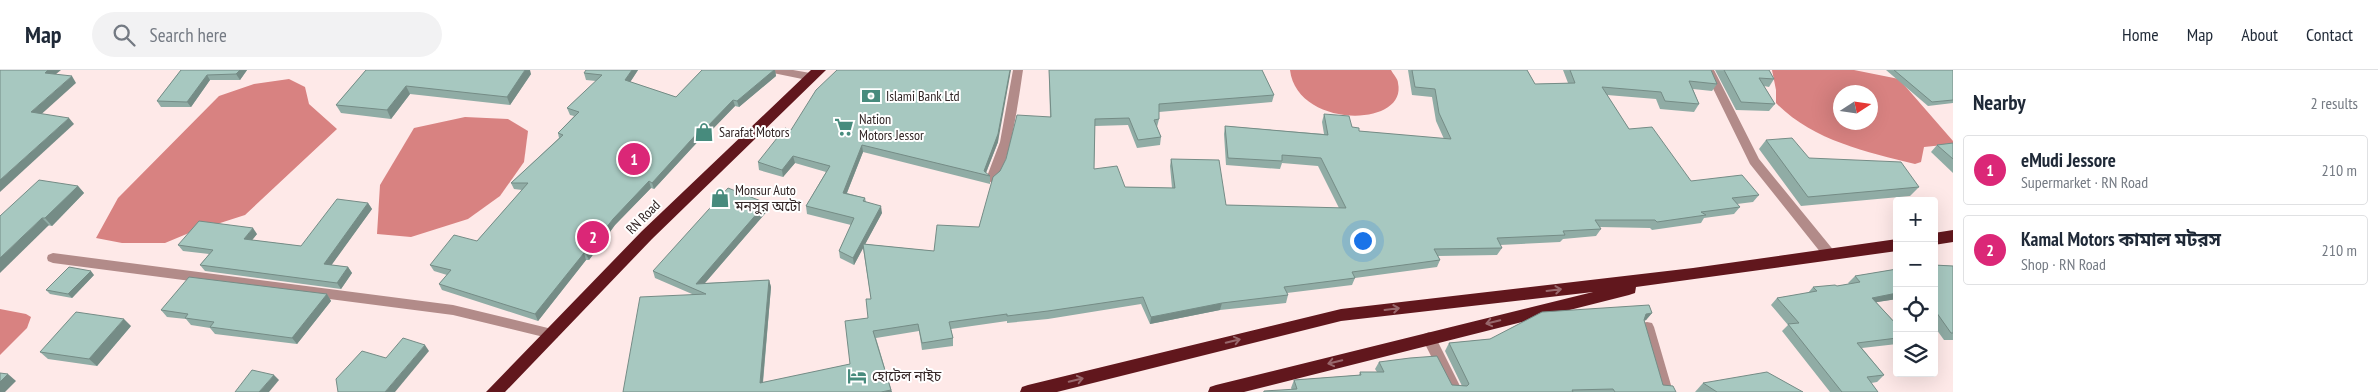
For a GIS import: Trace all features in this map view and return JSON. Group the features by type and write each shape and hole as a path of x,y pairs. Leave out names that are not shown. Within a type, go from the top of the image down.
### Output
{"highway":[{"name":"RN Road","path":"494,392 647,235 815,74"},
{"path":"1938,238 1953,236"},
{"path":"1028,392 1341,315 1693,274 1893,246"},
{"path":"1216,392 1693,274"}],"street":[{"path":"773,70 815,74"},
{"path":"992,179 1006,142 1018,70"},
{"path":"1709,70 1754,161 1830,255"},
{"path":"54,258 453,310 552,334"},
{"path":"1646,327 1666,392"},
{"path":"1429,338 1456,392"}],"shaded area":[{"path":"1290,70 1391,70 1398,81 1397,98 1386,108 1370,114 1350,116 1330,112 1311,103 1297,89"},
{"path":"1772,70 1854,70 1899,79 1953,141 1953,144 1924,147 1921,162 1915,164 1841,143 1806,126 1790,116 1776,103 1776,90"},
{"path":"289,79 305,87 309,104 337,129 245,215 189,233 165,243 122,243 96,238 118,198 219,96 254,84"},
{"path":"465,117 508,119 528,131 524,162 500,196 468,219 411,237 377,234 380,185 414,128"},
{"path":"0,309 26,314 31,317 27,328 0,355"}],"building":[{"path":"0,70 48,70 45,73 72,76 31,112 69,118 0,180"},
{"path":"181,70 240,70 236,74 207,75 187,102 157,101"},
{"path":"366,70 525,70 507,97 406,86 387,110 336,105"},
{"path":"586,70 632,70 625,80 676,97 702,70 774,70 737,101 733,100 704,130 701,129 652,183 649,181 613,219 535,314 439,284 451,270 430,265 454,235 477,241 528,183 511,183 563,135 558,133 579,112 567,108 602,75 584,73"},
{"path":"837,70 1010,70 998,134 984,171 990,176 862,145 843,193 865,198 863,201 881,206 853,258 839,251 854,218 806,206 830,166 793,156 782,170 758,162 785,128 791,130 816,90"},
{"path":"1049,70 1262,70 1274,95 1159,104 1159,119 1154,120 1161,137 1138,140 1129,118 1095,119 1094,169 1117,166 1125,187 1175,188 1171,159 1219,160 1226,205 1346,208 1321,158 1282,155 1282,161 1228,158 1225,126 1328,135 1324,114 1349,116 1352,127 1359,128 1359,131 1451,139 1439,113 1435,89 1415,87 1412,70 1527,70 1535,84 1575,83 1570,70 1711,70 1717,84 1689,81 1699,104 1665,101 1661,92 1602,87 1629,129 1652,127 1691,181 1742,175 1759,195 1732,198 1740,207 1701,212 1706,215 1657,222 1655,220 1595,220 1601,229 1563,231 1565,235 1497,238 1502,248 1434,249 1440,260 1352,272 1355,278 1284,287 1288,295 1222,303 1151,317 1143,297 1048,311 1007,316 1007,314 949,322 953,338 922,343 918,324 873,331 891,390 881,392 623,392 640,297 706,294 653,271 728,188 766,203 696,284 769,280 760,383 850,364 845,321 868,318 866,299 871,299 863,244 934,251 937,225 979,227 993,177 1000,171 1006,159 1017,115 1051,117"},
{"path":"1724,70 1769,70 1774,79 1759,78 1775,104 1741,102"},
{"path":"1894,70 1953,70 1953,100 1932,102"},
{"path":"1792,138 1809,158 1901,162 1919,187 1808,197 1766,140"},
{"path":"1953,143 1953,159 1937,145"},
{"path":"39,180 78,186 0,258 0,216"},
{"path":"337,199 368,203 324,264 348,267 337,283 200,265 213,250 178,245 199,221 253,228 244,239 301,246"},
{"path":"1938,265 1953,266 1953,333 1951,333 1938,315"},
{"path":"69,267 91,271 68,294 46,290"},
{"path":"1893,270 1893,294 1872,298 1893,321 1893,338 1857,343 1884,375 1867,377 1878,392 1842,392 1788,324 1799,323 1777,298 1817,291 1813,287 1837,286 1860,282 1855,276"},
{"path":"189,277 327,294 292,338 210,327 214,322 185,318 188,314 161,310"},
{"path":"1649,305 1652,313 1646,314 1644,320 1663,385 1673,386 1676,392 1615,392 1613,389 1572,390 1573,392 1264,392 1297,389 1294,380 1361,375 1360,372 1384,372 1379,362 1437,356 1452,385 1467,386 1469,384 1449,343 1490,339 1542,312"},
{"path":"76,312 124,319 89,359 40,352"},
{"path":"403,338 425,345 385,392 338,392 336,379 362,351 386,358"},
{"path":"252,370 274,375 259,392 235,392"},
{"path":"1767,372 1803,392 1717,392 1703,383"},
{"path":"0,373 8,374 0,382"}],"place":[{"name":"Islami Bank Ltd","path":"871,96"},
{"name":"Nation Motors Jessor","path":"844,127"},
{"name":"Sarafat Motors","path":"704,132"},
{"name":"eMudi Jessore","path":"634,159"},
{"name":"Monsur Auto মনসুর অটো","path":"720,198"},
{"name":"Kamal Motors কামাল মটরস","path":"593,237"},
{"name":"হোটেল নাইচ","path":"857,376"}]}
